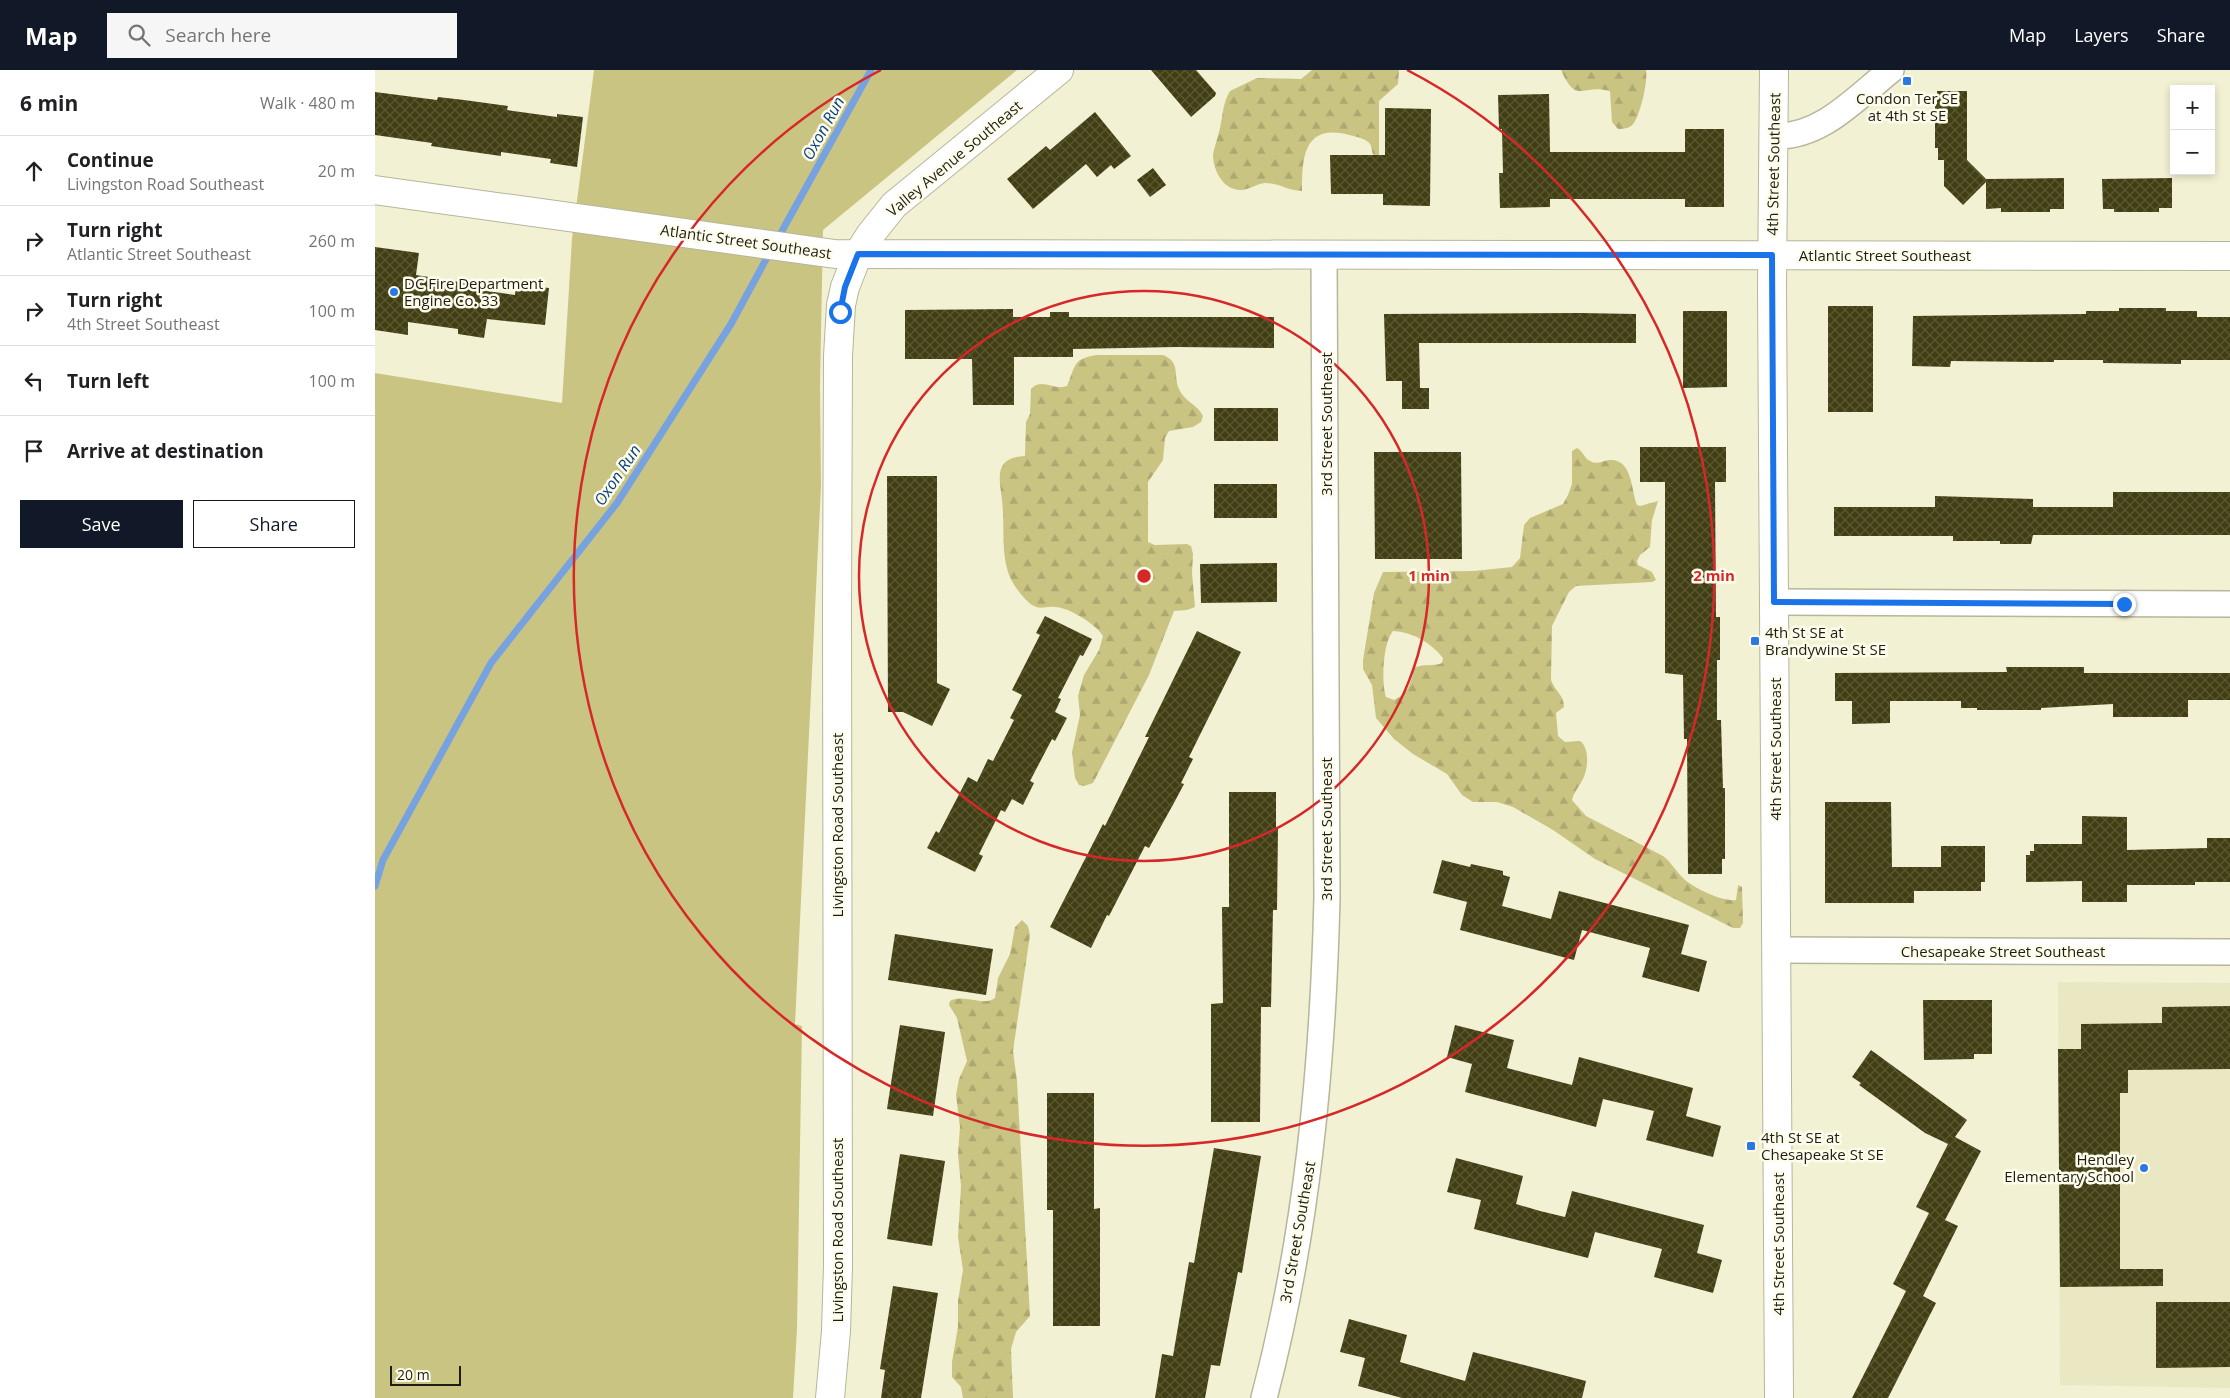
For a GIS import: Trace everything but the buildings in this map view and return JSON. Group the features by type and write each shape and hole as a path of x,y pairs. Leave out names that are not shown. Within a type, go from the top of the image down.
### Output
{"street":[{"name":"Valley Avenue Southeast","path":"858,254 870,235 895,205 1059,70"},
{"name":"4th Street Southeast","path":"1774,70 1772,255 1779,1398"},
{"path":"1774,136 1797,134 1824,123 1891,70"},
{"name":"Atlantic Street Southeast","path":"375,190 703,236 826,252 858,254 2230,256"},
{"name":"Livingston Road Southeast","path":"830,1398 836,1331 837,1266 838,356 843,297 858,254"},
{"name":"3rd Street Southeast","path":"1264,1398 1287,1291 1306,1186 1323,1000 1327,898 1324,255"},
{"path":"1774,602 2230,604"},
{"name":"Chesapeake Street Southeast","path":"1777,950 2230,952"}],"shaded area":[{"name":"Hendley Elementary School","path":"2058,982 2230,983 2230,1388 2060,1385"}],"green space":[{"path":"594,70 1017,70 823,230 820,386 821,486 795,1024 802,1026 797,1329 793,1398 375,1398 375,373 562,403 572,239"},
{"path":"1312,70 1399,70 1398,84 1379,101 1379,157 1375,158 1370,144 1364,139 1352,135 1323,134 1314,138 1305,155 1302,191 1265,183 1242,190 1233,189 1228,186 1217,172 1213,155 1224,106 1230,91 1257,78 1301,79"},
{"path":"1561,70 1646,70 1646,81 1640,110 1634,123 1628,128 1618,129 1612,122 1610,91 1601,89 1576,90 1571,87"},
{"path":"1098,355 1163,355 1169,358 1174,365 1177,384 1181,393 1203,416 1201,422 1193,427 1169,431 1165,438 1163,460 1148,482 1148,542 1155,545 1187,544 1191,546 1195,607 1174,611 1149,675 1093,783 1084,786 1079,785 1075,778 1072,752 1080,715 1078,696 1084,675 1099,650 1103,636 1094,626 1074,613 1061,608 1038,608 1032,605 1015,586 1008,572 1005,557 1000,471 1008,460 1025,456 1026,422 1030,414 1031,389 1039,384 1057,387 1067,386 1076,364 1084,358"},
{"path":"1577,448 1588,460 1595,463 1609,460 1623,464 1630,476 1637,505 1640,506 1658,501 1652,520 1650,547 1640,555 1637,561 1638,565 1652,572 1656,580 1652,582 1576,586 1569,592 1552,626 1551,680 1564,703 1564,707 1556,713 1558,736 1565,742 1580,741 1587,753 1585,775 1572,800 1586,816 1663,856 1686,881 1699,889 1723,899 1736,900 1738,885 1742,887 1743,923 1740,928 1733,928 1595,859 1553,830 1513,807 1497,802 1473,802 1462,795 1447,774 1413,754 1394,739 1376,718 1372,685 1363,669 1363,660 1374,593 1383,572 1474,571 1512,567 1520,558 1524,525 1530,518 1563,504 1568,495 1572,484 1572,451","holes":["1393,631 1421,639 1433,647 1443,658 1442,663 1414,668 1409,687 1394,700 1386,697 1384,690 1384,662 1387,644"]},
{"path":"1022,920 1028,926 1030,935 1013,1051 1017,1081 1030,1316 1016,1332 1011,1349 1013,1398 963,1398 961,1387 952,1377 952,1362 958,1327 958,1301 963,1270 958,1237 961,1186 958,1154 960,1127 956,1095 959,1079 967,1061 957,1018 949,1005 950,1001 961,998 985,1001 995,998 998,978 1010,954 1015,927"}],"waterway":[{"name":"Oxon Run","path":"777,240 871,70"},
{"name":"Oxon Run","path":"375,886 383,860 491,663 617,503 731,324 770,252"}],"place":[{"name":"Condon Ter SE at 4th St SE","path":"1907,81"},
{"name":"DC Fire Department Engine Co. 33","path":"394,292"},
{"name":"4th St SE at Brandywine St SE","path":"1755,641"},
{"name":"4th St SE at Chesapeake St SE","path":"1751,1146"},
{"name":"Hendley Elementary School","path":"2144,1168"}],"route":[{"path":"840,312 845,287 858,254 1772,255 1774,602 2124,604"}]}
